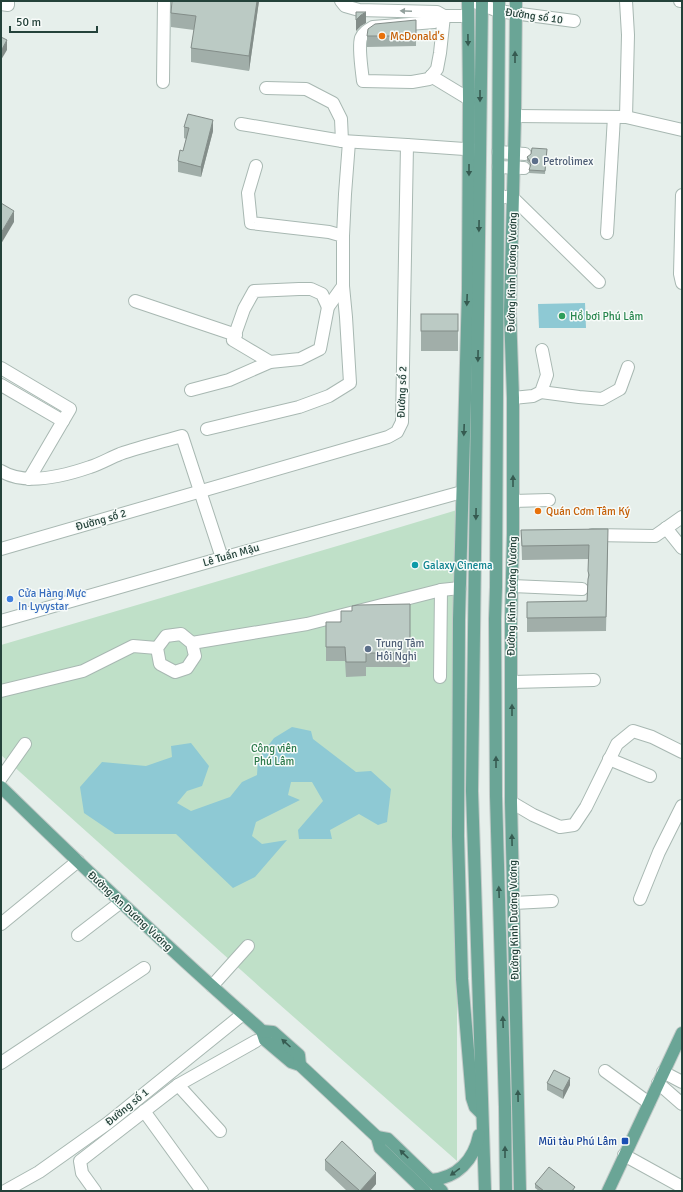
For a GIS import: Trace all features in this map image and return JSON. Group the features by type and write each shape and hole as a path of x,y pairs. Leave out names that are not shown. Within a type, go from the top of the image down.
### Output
{"main road":[{"path":"468,1 469,99 474,150 476,488 472,791 485,1191"},
{"name":"Đường Kinh Dương Vương","path":"516,1 515,116 520,153 519,168 513,198 510,312 513,398 513,501 517,534 512,586 511,802 520,1191"},
{"path":"479,3 462,492 458,836 462,979 472,1098 475,1107 482,1114"},
{"name":"Đường Kinh Dương Vương","path":"498,6 495,546 496,796 506,1191"},
{"path":"462,492 476,488"},
{"path":"460,588 512,586"},
{"name":"Đường An Dương Vương","path":"1,787 121,902 243,1014 259,1036 291,1062 300,1065 377,1137 380,1148 428,1186 442,1191"},
{"path":"608,1191 682,1033"},
{"path":"428,1186 448,1177 469,1160 476,1146 482,1114"}],"street":[{"path":"163,82 164,1"},
{"path":"341,1 345,6 359,10 437,12 444,16 467,16"},
{"path":"607,233 628,35 626,1"},
{"name":"Đường số 10","path":"479,3 498,6 515,14 574,21"},
{"path":"444,16 440,54 436,69 429,79 412,82 363,81 361,65 361,39 366,31 373,27 434,22 444,16"},
{"path":"431,76 469,99"},
{"path":"207,429 299,407 329,396 350,383 343,286 346,142 341,119 333,103 306,89 266,88"},
{"path":"515,116 620,117 682,130"},
{"path":"241,124 346,142 407,144 474,150"},
{"name":"Đường số 2","path":"1,549 388,437 397,432 402,422 407,144"},
{"path":"498,152 520,153"},
{"path":"256,166 248,194 250,223 330,232 343,236"},
{"path":"498,167 519,168"},
{"path":"682,195 680,274 682,283"},
{"path":"498,196 513,198 599,282"},
{"path":"191,390 229,380 270,362 300,359 320,349 328,307 343,286"},
{"path":"270,362 233,340 244,309 254,291 299,289 311,290 322,294 328,307"},
{"path":"135,301 236,335"},
{"path":"541,392 547,375 542,350"},
{"path":"513,398 533,396 541,392 602,399 620,389 628,367"},
{"path":"1,368 70,409 29,479"},
{"path":"1,385 63,421"},
{"path":"1,471 9,476 29,479 52,477 90,467 120,454 182,436 222,558"},
{"name":"Lê Tuấn Mậu","path":"1,621 462,492"},
{"path":"513,501 549,500"},
{"path":"584,535 655,536 682,516"},
{"path":"666,528 682,548"},
{"path":"512,586 582,589"},
{"path":"192,643 307,624 441,590 460,588"},
{"path":"440,676 441,590"},
{"path":"180,634 192,643 194,656 187,668 175,672 160,664 157,648 166,636 180,634"},
{"path":"1,691 83,671 133,646 157,648"},
{"path":"512,682 594,680"},
{"path":"511,802 533,815 560,827 574,825 586,807 617,744 633,731 652,737 682,752"},
{"path":"1,778 25,744"},
{"path":"609,759 650,776"},
{"path":"640,899 659,852 682,806"},
{"path":"1,924 78,861"},
{"path":"514,903 552,901"},
{"path":"78,935 121,902"},
{"path":"212,986 248,946"},
{"path":"1,1063 144,968"},
{"name":"Đường số 1","path":"5,1191 39,1172 108,1124 243,1014"},
{"path":"95,1191 82,1173 80,1160 178,1085 259,1036"},
{"path":"605,1071 649,1103"},
{"path":"661,1077 682,1082"},
{"path":"661,1077 682,1104"},
{"path":"178,1085 220,1131"},
{"path":"144,1111 202,1191"},
{"path":"624,1155 682,1187"}],"green space":[{"name":"Công viên Phú Lâm","path":"457,510 457,1161 262,989 1,755 1,645"}],"water":[{"name":"Hồ bơi Phú Lâm","path":"585,303 586,328 539,328 538,304"},
{"path":"292,727 311,731 313,739 356,772 371,771 391,789 387,822 378,825 359,814 330,830 332,839 299,839 298,830 323,801 312,782 291,782 288,795 300,800 256,822 252,836 262,844 287,840 255,877 233,888 176,834 115,834 84,813 80,787 102,762 146,766 172,757 171,746 191,743 209,766 202,786 187,791 177,803 191,811 230,797 242,782 257,775 258,759 274,738"}],"building":[{"path":"172,1 257,1 249,56 191,48 196,16 171,13"},
{"path":"356,12 366,12 356,20"},
{"path":"416,20 416,36 367,36 368,29 375,24"},
{"path":"1,37 7,40 1,51"},
{"path":"188,114 213,120 201,167 178,161 180,150 183,151 189,128 184,127"},
{"name":"Petrolimex","path":"532,148 547,149 545,171 529,170 531,164 527,157 531,154"},
{"path":"1,203 14,211 1,233"},
{"path":"421,314 458,314 458,331 421,331"},
{"path":"608,529 606,617 527,618 527,602 587,601 589,545 522,546 521,530"},
{"name":"Trung Tâm Hôi Nghi","path":"410,604 410,653 366,653 366,662 346,662 345,647 326,647 326,622 341,622 341,611 352,611 352,606 358,605"},
{"path":"554,1070 570,1078 563,1091 547,1083"},
{"path":"342,1141 376,1173 360,1191 325,1160"},
{"path":"549,1167 575,1187 572,1191 544,1191 535,1184"}],"place":[{"name":"McDonald's","path":"382,36"},
{"name":"Petrolimex","path":"535,161"},
{"name":"Hồ bơi Phú Lâm","path":"562,316"},
{"name":"Quán Cơm Tâm Ký","path":"538,511"},
{"name":"Galaxy Cinema","path":"415,565"},
{"name":"Cửa Hàng Mực In Lyvystar","path":"10,599"},
{"name":"Trung Tâm Hôi Nghi","path":"368,649"},
{"name":"Mũi tàu Phú Lâm","path":"625,1141"}]}
